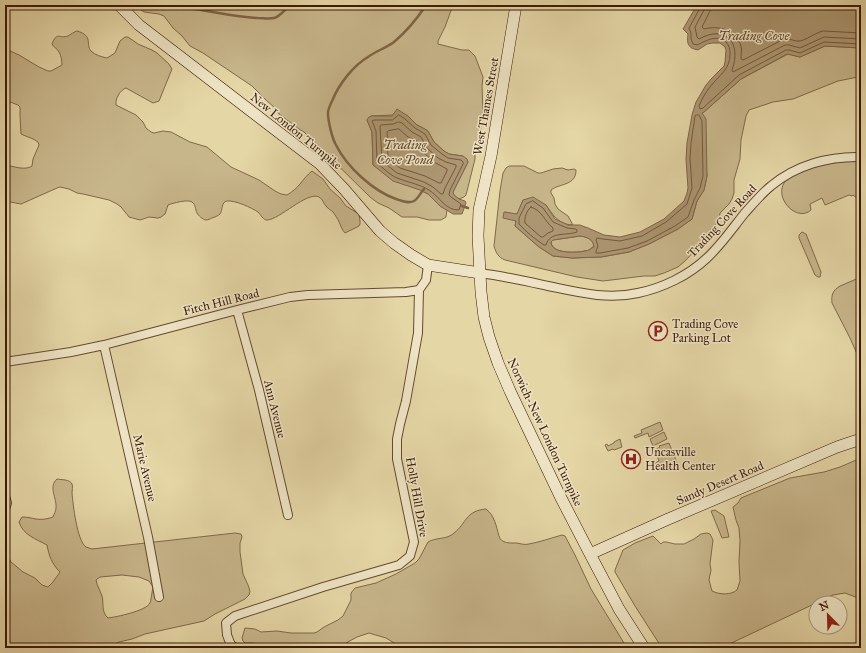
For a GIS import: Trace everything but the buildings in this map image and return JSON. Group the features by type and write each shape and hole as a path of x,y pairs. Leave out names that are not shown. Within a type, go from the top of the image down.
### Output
{"main road":[{"name":"New London Turnpike","path":"119,5 139,25 320,164 344,188 380,231 400,247 428,265 480,273"},
{"name":"West Thames Street","path":"479,210 491,156 516,5"},
{"name":"Norwich-New London Turnpike","path":"479,210 478,236 481,298 484,318 498,363 510,392 560,496 619,609 644,648"},
{"name":"Sandy Desert Road","path":"590,554 837,447 861,439"}],"street":[{"name":"Trading Cove Road","path":"480,273 505,276 601,295 620,296 651,290 680,277 707,259 757,200 771,186 791,173 818,161 850,156 861,157"},
{"path":"419,290 426,280 428,265"},
{"name":"Fitch Hill Road","path":"5,362 71,352 104,345 290,297 308,295 406,292 419,290"},
{"name":"Holly Hill Drive","path":"236,648 231,646 227,635 226,623 235,616 323,587 399,565 410,556 414,542 397,459 396,439 406,401 418,333 419,290"},
{"name":"Ann Avenue","path":"237,310 288,515"},
{"name":"Marie Avenue","path":"104,345 147,530 159,597"},
{"path":"5,496 7,503 5,509"}],"shaded area":[{"path":"134,5 453,5 438,44 462,50 469,50 475,56 483,77 483,113 480,141 475,152 475,159 466,195 459,199 453,195 453,192 468,162 463,156 449,154 444,151 434,142 428,131 417,125 408,116 371,116 367,120 372,132 373,165 428,194 440,206 447,210 446,217 441,220 402,217 370,197 304,132 279,114 276,109 252,86 190,46 164,16 144,12"},
{"path":"77,31 86,35 89,48 94,54 99,56 107,58 115,53 120,41 125,37 128,37 138,44 157,53 169,64 172,69 159,101 153,103 126,88 120,93 116,100 116,105 136,115 151,132 171,132 190,142 207,147 231,167 259,180 281,194 287,195 293,191 312,171 323,179 346,206 359,214 359,226 345,233 333,212 319,197 314,196 300,202 278,216 267,220 248,206 227,201 223,204 219,215 205,220 196,212 193,203 187,201 168,205 165,214 161,217 149,217 140,220 129,217 121,207 109,200 77,193 60,187 21,204 5,201 5,165 22,168 32,166 33,159 39,145 38,142 21,134 20,107 5,100 5,42 10,51 39,67 51,71 62,65 60,53 52,44 55,38 58,36 65,37"},
{"path":"825,46 861,48 861,76 838,81 793,99 773,102 749,110 746,116 741,140 740,159 734,180 734,193 732,199 720,213 719,219 709,236 678,267 655,276 603,281 577,277 505,260 501,258 496,251 494,246 500,191 503,173 509,166 524,166 538,173 562,168 576,170 573,179 570,182 551,190 558,209 568,216 573,225 568,225 560,221 554,216 546,205 523,200 517,215 505,212 516,221 515,226 539,247 553,256 572,258 601,257 629,252 649,244 678,229 692,219 697,201 704,190 707,176 701,112 704,112 741,79 788,54 800,57"},
{"path":"847,161 861,161 861,201 853,195 849,195 825,205 822,198 810,204 811,210 806,213 795,212 785,203 782,191 783,185 793,176 828,164"},
{"path":"802,232 806,234 821,272 820,277 815,275 799,238 799,235"},
{"path":"580,236 589,239 594,246 586,251 565,252 555,249 552,246 551,242 553,240"},
{"path":"861,277 861,363 832,303 832,295 840,286"},
{"path":"660,422 663,430 649,437 648,433 635,438 634,436 642,433 641,430"},
{"path":"664,432 667,439 653,446 650,439"},
{"path":"620,439 622,447 608,451 605,445 607,444 608,446"},
{"path":"669,443 677,463 659,471 655,463 659,461 655,450 660,447 659,446"},
{"path":"861,458 861,599 845,593 833,595 808,595 808,607 721,648 662,648 615,572 623,550 635,543 653,536 661,544 666,542 684,544 701,534 710,534 713,540 709,580 712,591 722,594 732,593 737,590 740,581 739,528 733,507 741,498 790,478 824,472"},
{"path":"57,479 71,482 73,505 80,538 86,547 92,549 235,533 241,534 240,552 243,574 250,591 249,595 245,599 204,621 145,634 119,642 111,648 5,648 5,551 11,562 23,572 35,578 42,585 48,587 60,572 51,560 47,545 34,539 24,530 19,522 22,517 47,519 53,517 56,508 53,489 54,482","holes":["122,575 139,577 149,581 153,587 150,603 143,609 108,618 104,611 102,596 96,580 100,577"]},
{"path":"486,509 493,518 500,539 504,542 528,544 562,535 565,536 591,589 627,648 413,648 396,644 386,638 369,633 346,643 343,648 276,648 253,643 245,643 243,641 242,638 245,628 255,629 261,632 317,632 343,616 351,600 351,593 355,588 376,583 415,563 419,559 428,542 451,535 474,512"},
{"path":"715,510 724,516 729,537 722,538 711,511"}],"water":[{"name":"Trading Cove","path":"697,5 861,5 861,48 825,46 800,57 787,54 741,79 702,113 706,119 707,176 704,190 697,201 692,219 678,229 649,244 629,252 601,257 572,258 553,256 539,247 515,226 516,221 503,218 504,212 517,214 523,200 533,197 546,205 555,219 568,225 580,225 604,235 620,237 640,232 664,219 684,201 688,188 686,159 692,115 696,102 706,85 724,66 726,50 720,43 707,44 698,50 692,48 688,45 688,34 683,29","holes":["580,236 591,240 594,247 586,251 565,252 559,251 552,246 551,242 553,240"]},
{"name":"Trading Cove Pond","path":"397,109 408,116 417,125 428,131 434,142 444,151 449,154 463,156 467,159 468,162 453,192 454,195 466,203 462,214 453,214 440,206 428,194 393,181 373,165 372,132 367,120 371,116 392,116"}],"waterway":[{"path":"155,5 189,8 242,17 268,18 278,16 290,5"},
{"path":"424,189 415,200 412,202 407,202 400,201 387,195 370,184 347,162 336,145 329,125 328,110 343,81 352,70 363,60 394,42 412,25 426,5"},
{"path":"462,206 468,208"}],"place":[{"name":"Trading Cove Parking Lot","path":"658,331"},
{"name":"Uncasville Health Center","path":"631,459"}]}
